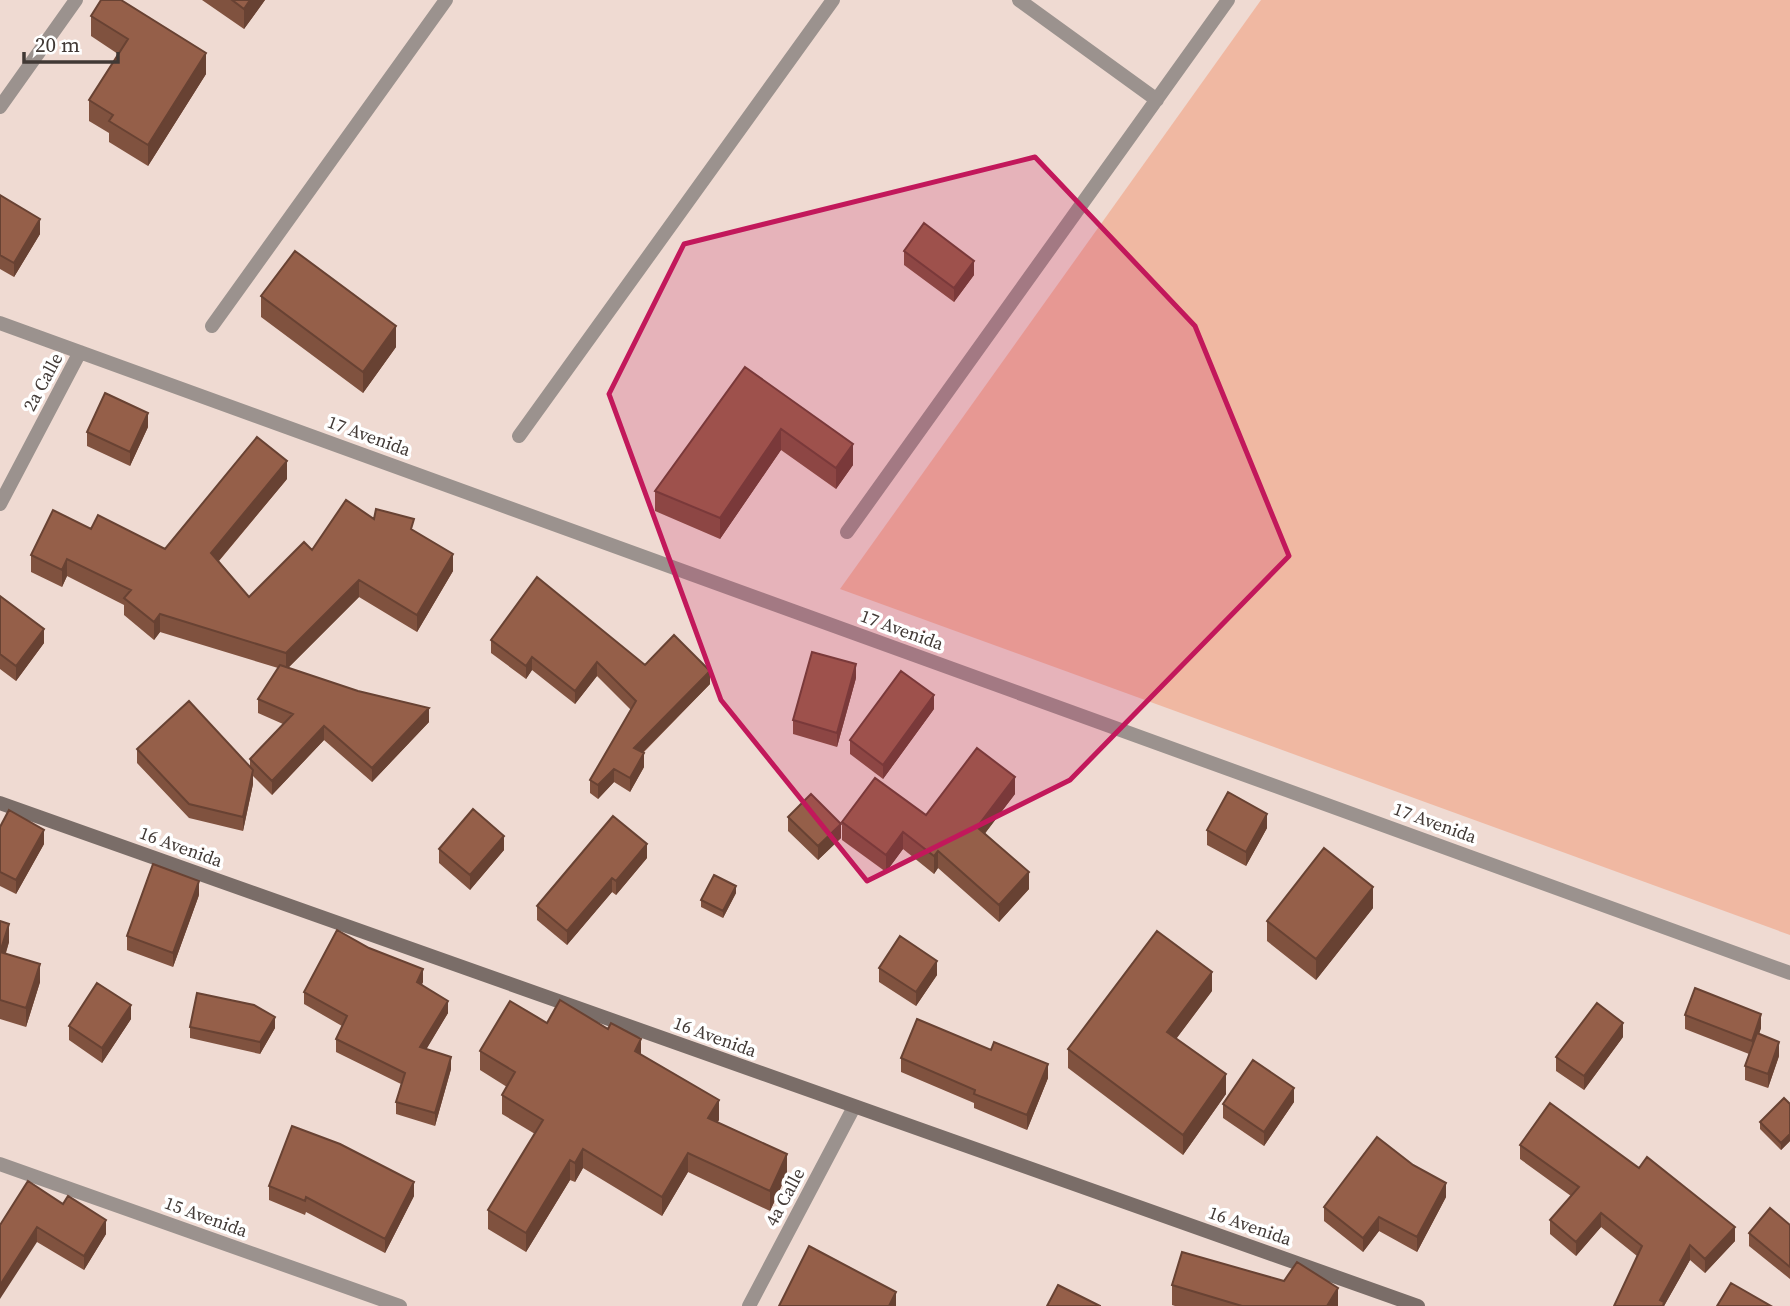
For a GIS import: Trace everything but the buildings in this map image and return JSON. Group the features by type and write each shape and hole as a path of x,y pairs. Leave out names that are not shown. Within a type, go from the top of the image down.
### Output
{"main road":[{"name":"16 Avenida","path":"0,803 1418,1306"}],"street":[{"path":"0,107 76,0"},
{"path":"212,326 446,0"},
{"path":"519,436 833,0"},
{"path":"1019,0 1157,100"},
{"path":"847,532 1228,0"},
{"name":"17 Avenida","path":"0,323 1790,973"},
{"name":"2a Calle","path":"0,504 80,352"},
{"name":"4a Calle","path":"750,1306 854,1107"},
{"name":"15 Avenida","path":"0,1164 400,1306"}],"highlighted area":[{"path":"1035,157 1195,326 1289,556 1070,780 867,881 721,700 609,394 684,244"}],"shaded area":[{"path":"1261,0 1790,0 1790,935 840,589"}]}
